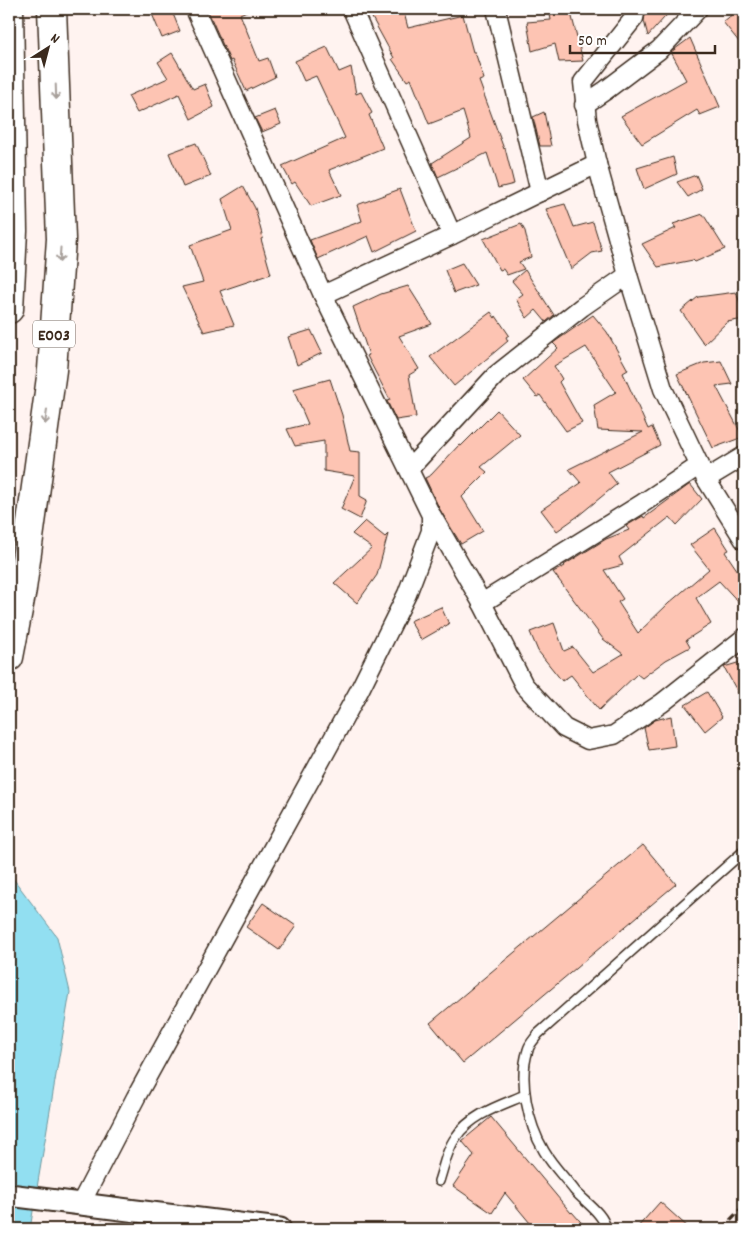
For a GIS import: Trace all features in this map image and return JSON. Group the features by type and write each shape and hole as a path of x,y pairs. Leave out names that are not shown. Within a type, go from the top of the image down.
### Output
{"highway":[{"path":"9,9 13,231 9,309"},
{"name":"E003","path":"9,657 22,589 52,370 61,238 52,9"}],"street":[{"path":"195,9 323,295 431,515 482,603 524,685 564,728 588,740 614,735 662,703 744,638"},
{"path":"352,9 452,235"},
{"path":"496,9 540,192"},
{"path":"636,9 634,18 583,82 584,105 597,164 663,389 703,472 744,540"},
{"path":"584,105 659,50 698,9"},
{"path":"323,295 452,235 597,164"},
{"path":"409,469 496,375 582,307 628,275"},
{"path":"482,603 640,505 703,472 744,456"},
{"path":"80,1203 136,1096 360,690 407,594 431,531 431,515"},
{"path":"9,1195 280,1229"}],"lane":[{"path":"606,1229 597,1213 575,1191 544,1152 529,1114 525,1095 524,1066 528,1048 538,1034 744,851"},
{"path":"439,1181 447,1154 456,1136 476,1117 525,1095"}],"water":[{"path":"9,873 57,937 70,992 30,1229 9,1229"}],"building":[{"path":"150,9 171,9 180,31 162,38"},
{"path":"207,9 251,9 240,14 259,61 268,58 275,77 246,91 232,60 230,61"},
{"path":"388,9 403,9 408,28 463,15 473,52 475,52 484,79 479,81 505,148 514,184 498,188 487,153 438,177 432,163 471,138 463,111 429,124 411,79 407,81 392,59 394,58 370,14"},
{"path":"549,9 570,9 583,61 559,62 555,44 532,51 527,22 551,20"},
{"path":"646,9 672,9 648,36 644,21"},
{"path":"739,9 744,9 744,48 723,22"},
{"path":"690,38 720,107 700,115 697,110 642,144 621,116 686,80 671,52"},
{"path":"327,47 339,72 351,67 356,94 361,92 372,113 369,115 383,148 329,170 341,195 311,206 295,182 292,184 282,166 345,138 316,76 304,81 295,61"},
{"path":"172,53 193,89 205,84 214,107 191,119 179,94 137,113 128,96 168,78 158,62"},
{"path":"275,110 281,124 262,132 255,118"},
{"path":"544,112 551,146 540,146 533,117"},
{"path":"196,143 211,176 183,187 169,153"},
{"path":"673,157 677,174 644,189 637,168"},
{"path":"696,175 702,189 688,197 677,182"},
{"path":"243,186 255,208 271,274 220,291 234,325 204,332 182,287 203,282 190,245 232,230 222,199"},
{"path":"400,189 416,231 374,252 368,236 318,259 310,240 362,221 357,205"},
{"path":"565,204 574,227 593,222 602,251 592,253 571,269 546,209"},
{"path":"703,214 725,249 695,262 693,260 658,267 642,244 676,228 673,224"},
{"path":"521,224 525,231 531,257 519,262 524,269 507,275 503,269 500,270 483,239"},
{"path":"462,263 476,285 454,293 445,270"},
{"path":"525,270 554,315 546,322 536,310 527,318 516,299 523,294 512,281"},
{"path":"408,286 432,324 399,336 419,369 409,375 416,417 396,420 387,401 390,400 367,356 369,355 353,307 381,294"},
{"path":"736,292 744,319 727,322 704,344 681,311 698,297"},
{"path":"491,312 509,335 506,337 508,341 454,386 430,357"},
{"path":"593,315 607,332 628,370 623,373 648,429 652,427 660,445 608,472 617,484 557,531 541,510 581,483 569,469 643,432 598,430 594,405 616,392 586,347 554,366 562,379 559,382 582,423 566,431 540,395 537,397 523,380 558,348 553,343"},
{"path":"311,330 322,353 297,365 288,337"},
{"path":"721,361 732,384 716,386 743,437 713,448 677,374 704,363"},
{"path":"330,379 342,415 350,451 360,452 360,496 367,500 360,519 341,509 355,476 324,471 324,441 295,446 287,429 308,424 293,389"},
{"path":"497,410 520,435 481,467 487,472 462,497 483,531 461,544 440,510 425,478 431,475 459,445 461,446"},
{"path":"690,484 702,499 677,525 670,517 619,557 623,565 604,570 623,599 618,602 638,633 669,603 709,569 690,545 715,528 729,550 725,552 744,580 744,608 719,581 696,598 711,624 686,640 690,647 666,660 642,678 637,674 599,710 571,675 562,681 538,651 530,632 554,623 564,651 573,647 593,672 623,654 603,639 553,572 606,539 629,530 626,526 643,516 644,518"},
{"path":"365,521 385,537 388,534 377,575 357,603 334,583 372,548 352,534"},
{"path":"441,607 449,624 421,640 410,621"},
{"path":"744,661 744,704 724,667"},
{"path":"707,692 722,717 705,731 685,705"},
{"path":"671,716 675,746 649,750 644,728 655,720"},
{"path":"643,845 676,884 463,1063 430,1023"},
{"path":"263,903 296,926 279,950 246,927"},
{"path":"491,1117 571,1213 587,1229 535,1229 505,1193 492,1213 453,1186 474,1155 462,1141"},
{"path":"660,1202 690,1229 636,1229"}],"railway":[{"path":"722,1229 744,1206"},
{"path":"738,1229 744,1223"}]}
